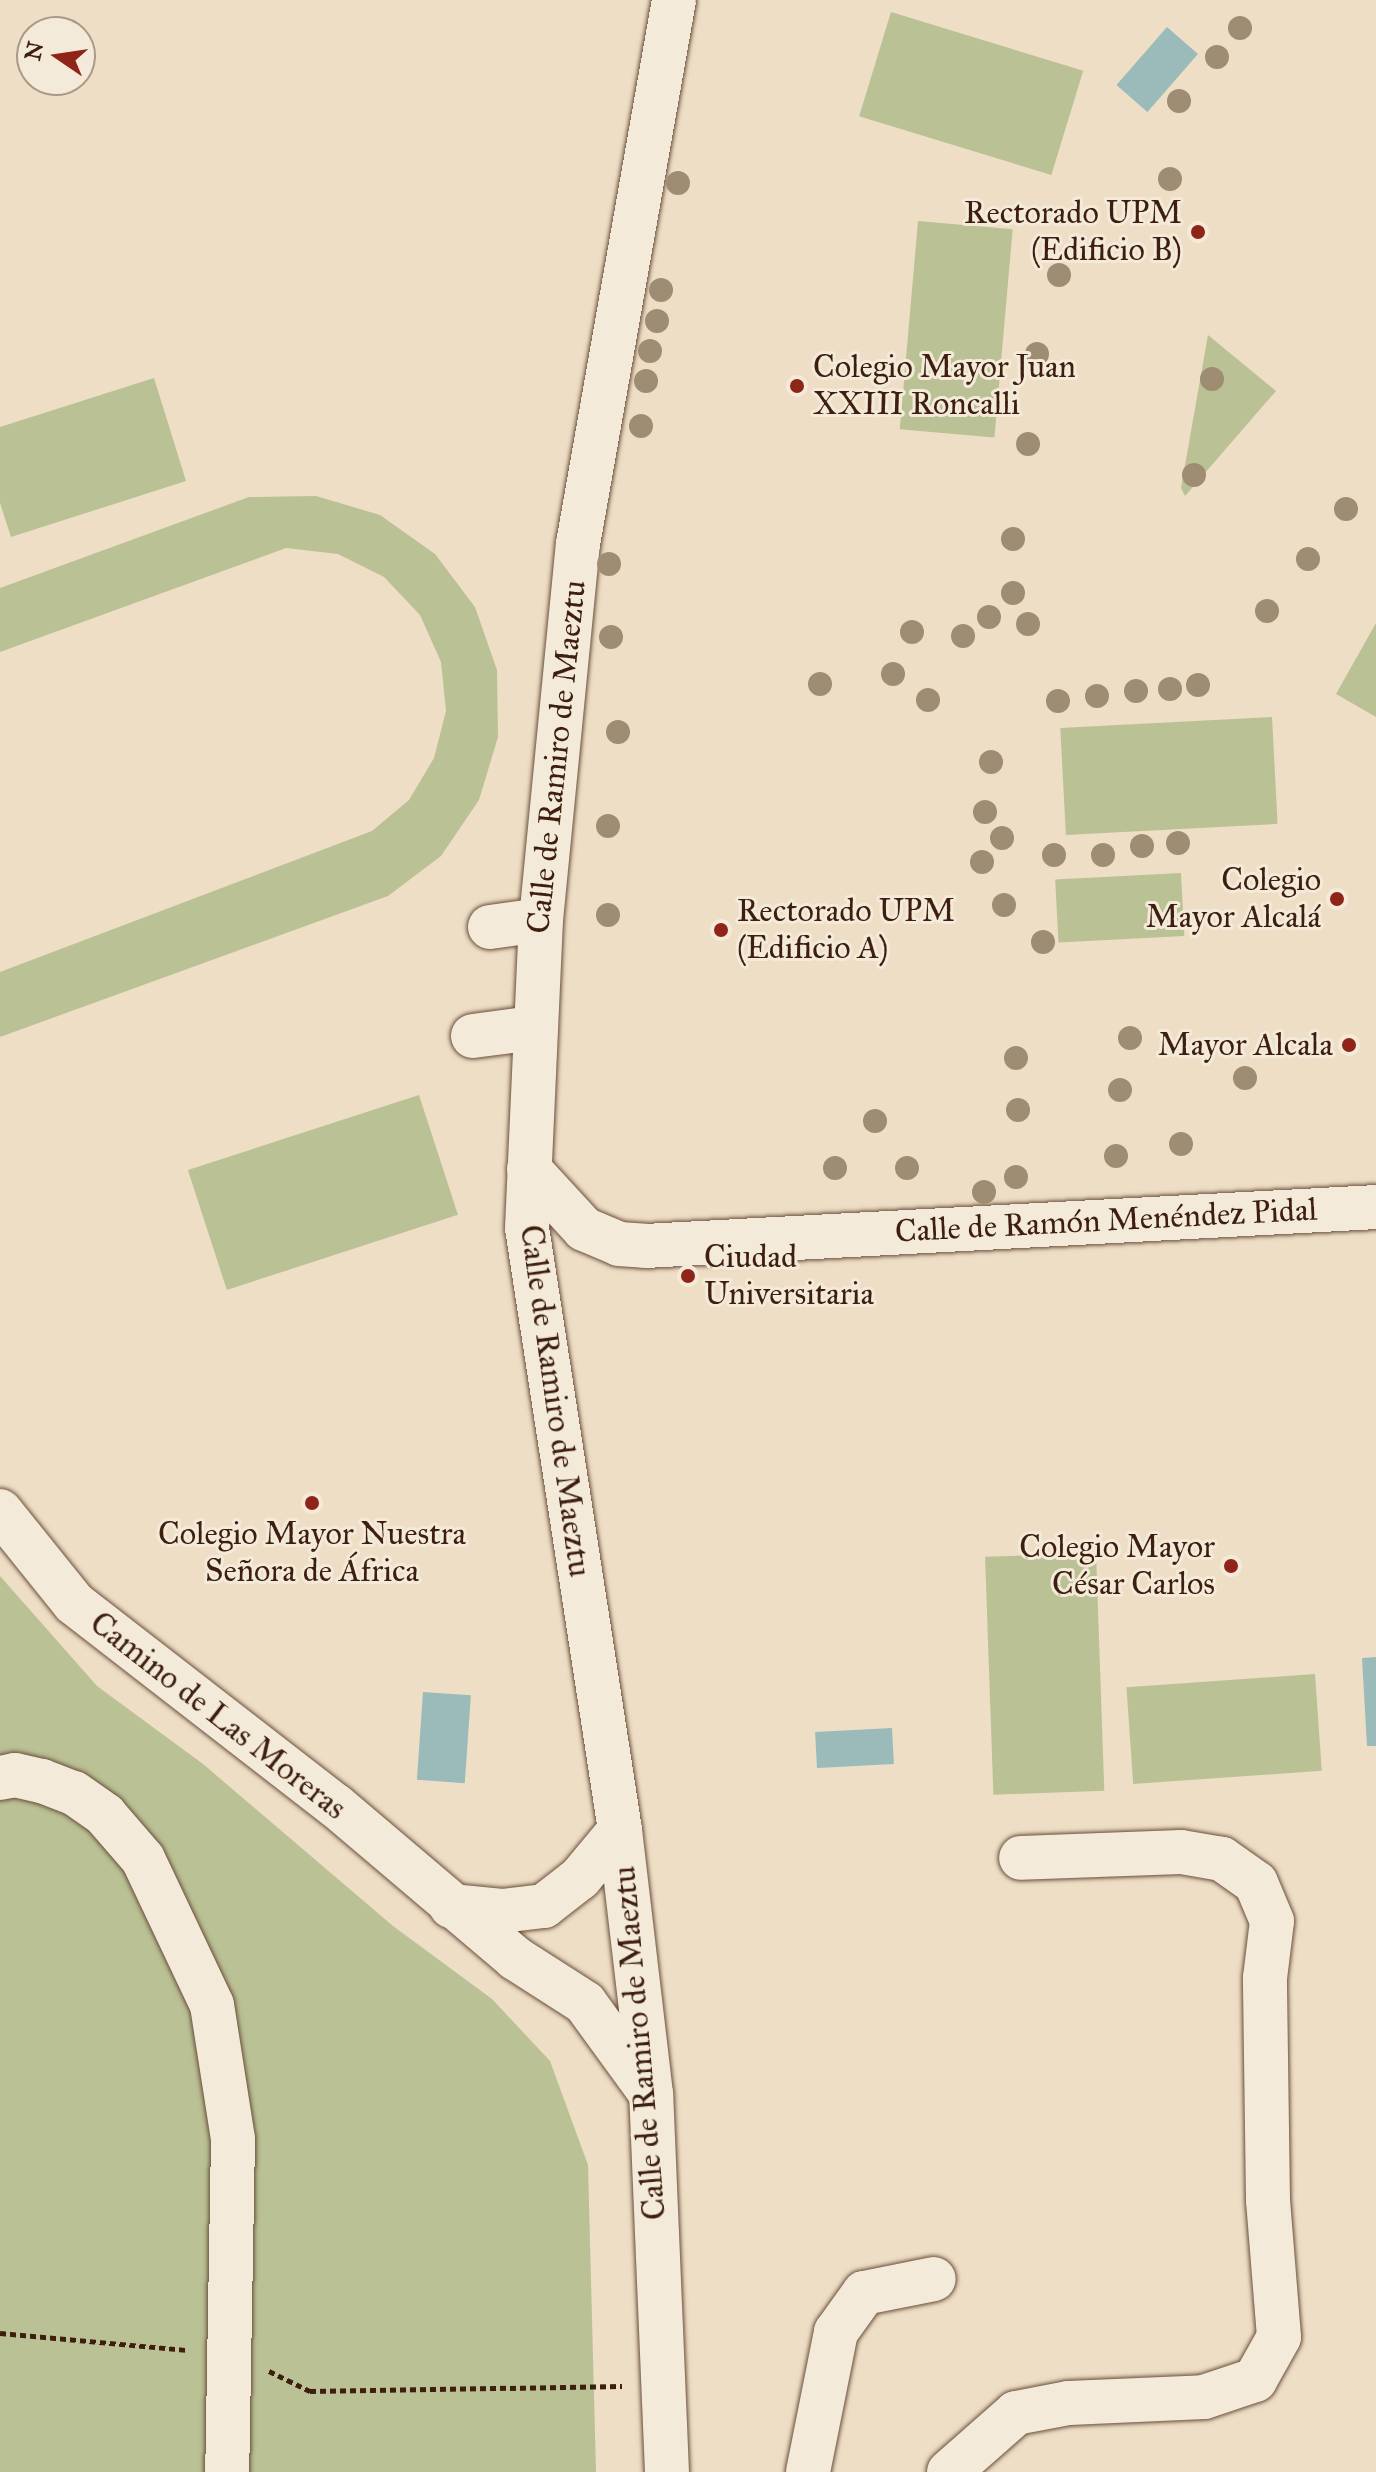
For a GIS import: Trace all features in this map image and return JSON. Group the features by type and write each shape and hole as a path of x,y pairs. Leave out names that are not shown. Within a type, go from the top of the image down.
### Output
{"street":[{"name":"Calle de Ramiro de Maeztu","path":"667,2472 651,2094 620,1830 535,1296 527,1228 541,920 578,544 674,0"},
{"path":"490,927 541,920"},
{"path":"473,1036 534,1028"},
{"name":"Calle de Ramón Menéndez Pidal","path":"529,1169 584,1229 619,1244 645,1246 1376,1207"},
{"name":"Camino de Las Moreras","path":"0,1511 74,1603 336,1806 515,1958 585,2003 651,2094"},
{"path":"0,1778 15,1775 42,1781 74,1793 105,1815 143,1859 207,1992 222,2044 233,2139 227,2472"},
{"path":"451,1906 502,1911 544,1906 580,1878 620,1830"},
{"path":"949,2472 1016,2413 1069,2403 1204,2397 1255,2380 1279,2337 1268,2200 1265,1978 1272,1921 1256,1883 1222,1859 1181,1852 1021,1858"},
{"path":"808,2472 836,2332 864,2293 934,2279"}],"path":[{"path":"0,2333 184,2349"},
{"path":"230,2352 310,2391 631,2386"}],"green space":[{"path":"891,12 1083,71 1051,175 859,116"},
{"path":"918,221 1013,229 994,437 900,429"},
{"path":"1208,335 1276,391 1185,496 1181,488"},
{"path":"154,378 186,481 11,537 0,503 0,427"},
{"path":"316,496 380,515 435,554 475,607 497,670 498,737 479,800 441,856 388,896 0,1037 0,972 372,831 409,800 434,758 446,711 441,662 420,615 384,577 338,554 286,548 0,652 0,588 249,497"},
{"path":"1376,623 1376,717 1336,694"},
{"path":"1272,717 1278,824 1066,835 1060,728"},
{"path":"1181,873 1184,936 1058,943 1055,880"},
{"path":"419,1095 458,1215 227,1290 188,1170"},
{"path":"1096,1553 1104,1791 993,1795 985,1557"},
{"path":"0,1576 97,1686 203,1764 393,1926 492,1999 550,2061 588,2165 596,2472 0,2472"},
{"path":"1315,1674 1322,1771 1133,1784 1126,1687"}],"water":[{"path":"1167,27 1198,54 1147,112 1116,85"},
{"path":"1376,1657 1376,1746 1367,1746 1362,1658"},
{"path":"423,1692 471,1695 465,1783 417,1780"},
{"path":"892,1728 894,1764 817,1768 815,1732"}],"place":[{"name":"Rectorado UPM (Edificio B)","path":"1198,232"},
{"name":"Colegio Mayor Juan XXIII Roncalli","path":"797,386"},
{"name":"Colegio Mayor Alcalá","path":"1337,899"},
{"name":"Rectorado UPM (Edificio A)","path":"721,930"},
{"name":"Mayor Alcala","path":"1349,1045"},
{"name":"Ciudad Universitaria","path":"688,1276"},
{"name":"Colegio Mayor Nuestra Señora de África","path":"312,1503"},
{"name":"Colegio Mayor César Carlos","path":"1231,1566"}]}
